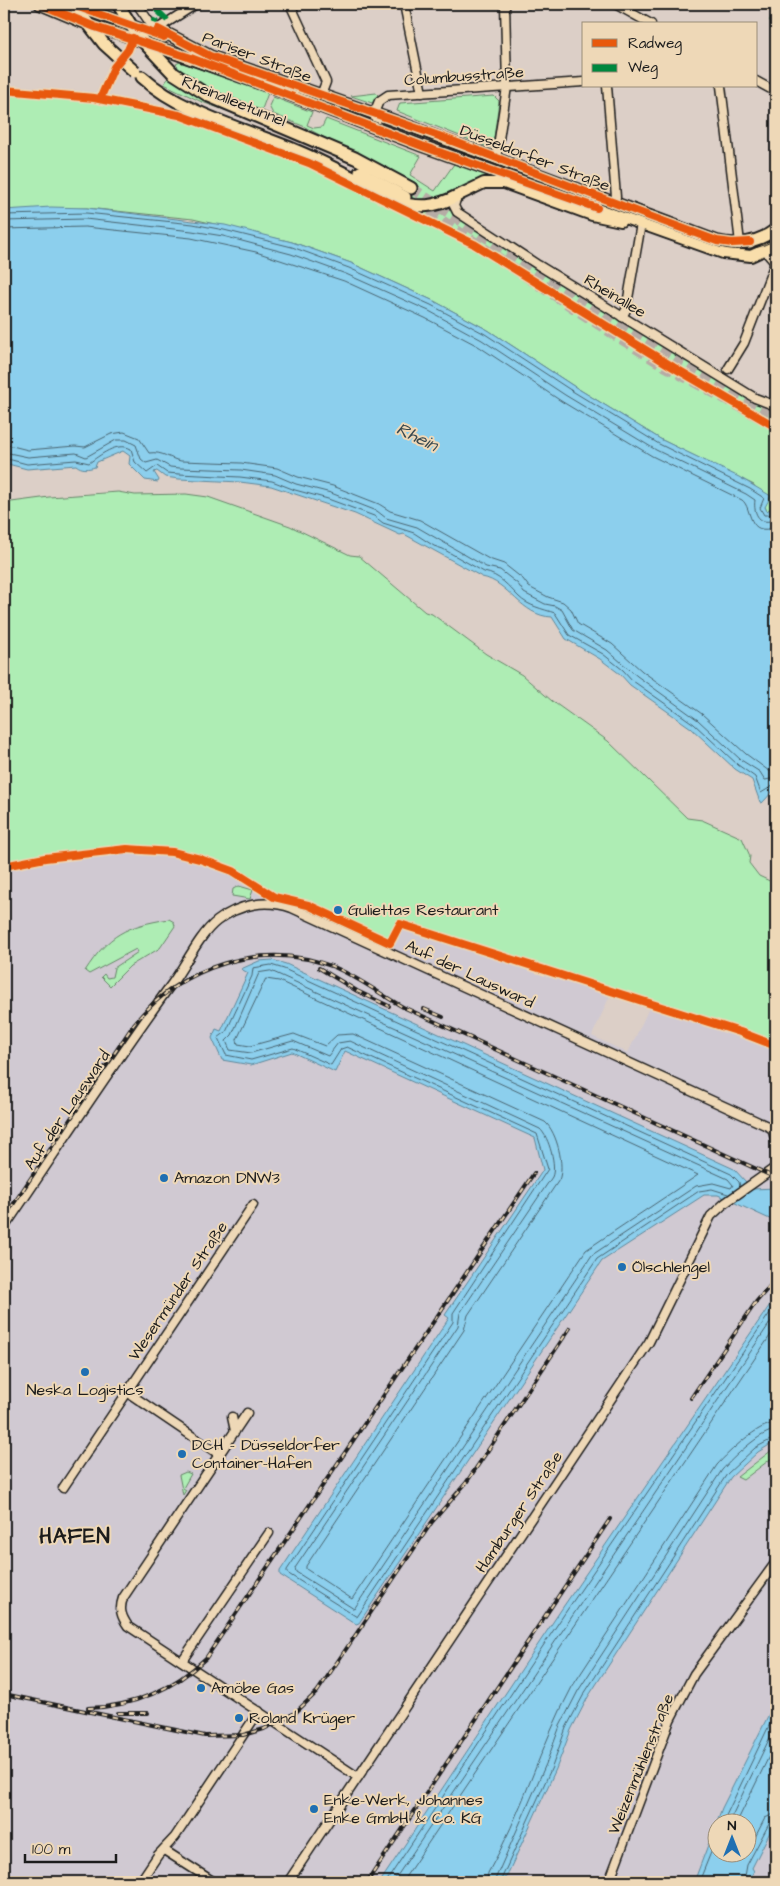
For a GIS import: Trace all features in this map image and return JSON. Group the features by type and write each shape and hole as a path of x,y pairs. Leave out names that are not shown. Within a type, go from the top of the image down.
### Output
{"highway":[{"name":"Rheinalleetunnel","path":"72,4 104,44 138,75 182,99 326,156 408,193 346,154 209,96 173,72 143,42 118,4"},
{"path":"138,75 167,97 229,125 322,162 396,201 414,207 431,206 457,196"}],"main road":[{"name":"Pariser Straße","path":"40,4 95,27 188,57 324,109"},
{"name":"Pariser Straße","path":"72,4 104,21"},
{"name":"Pariser Straße","path":"72,16 158,29 210,56 321,95"},
{"name":"Pariser Straße","path":"158,29 185,44"},
{"path":"321,95 324,109"},
{"name":"Düsseldorfer Straße","path":"321,95 374,113 613,203 639,219 723,253 747,256 765,251"},
{"name":"Düsseldorfer Straße","path":"324,109 378,130 639,219 717,241 740,244 752,242 776,229"},
{"name":"Düsseldorfer Straße","path":"457,196 484,183 504,183 596,216 619,221 639,219"},
{"path":"765,251 766,241 776,234"},
{"path":"752,242 759,244 765,251"},
{"path":"765,251 776,244"}],"street":[{"path":"138,4 158,29 196,4"},
{"path":"290,4 326,82 321,95"},
{"path":"404,4 422,93"},
{"path":"496,159 507,87 505,4"},
{"path":"615,4 647,22"},
{"name":"Columbusstraße","path":"374,113 379,101 388,95 582,82"},
{"path":"758,82 776,92"},
{"path":"607,88 616,197 613,203"},
{"path":"721,88 740,244 733,250 723,253"},
{"path":"374,113 378,130"},
{"name":"Rheinallee","path":"457,196 454,206 461,214 538,266 755,398 776,406"},
{"path":"622,317 626,310 639,219"},
{"path":"728,369 744,343 776,263 765,251"},
{"name":"Auf der Lausward","path":"4,1228 148,1014 212,925 234,910 258,904 273,904 294,908 774,1129"},
{"path":"774,1129 776,1142"},
{"name":"Hamburger Straße","path":"288,1882 649,1342 707,1222 725,1203 776,1167"},
{"name":"Wesermünder Straße","path":"63,1488 252,1205"},
{"path":"127,1392 220,1454"},
{"path":"247,1413 123,1598 120,1605 122,1618 128,1626 358,1777"},
{"path":"232,1417 235,1431"},
{"path":"182,1661 269,1533"},
{"name":"Weizenmühlenstraße","path":"609,1882 670,1720 694,1674 776,1562"},
{"path":"140,1882 175,1837 259,1711"},
{"path":"164,1850 214,1882"}],"shaded area":[{"path":"125,851 158,852 203,862 308,906 391,945 401,926 611,993 592,1036 628,1053 650,1006 703,1021 776,1047 776,1882 4,1882 4,867 42,859"}],"green space":[{"path":"180,62 268,93 262,109 254,110 208,91 175,70 178,66 176,64"},
{"path":"170,76 253,120 202,102 164,84"},
{"path":"4,92 83,98 144,109 206,127 262,148 396,204 450,202 455,213 533,268 762,405 776,409 776,505 767,511 754,485 662,440 572,385 488,330 434,301 351,263 292,242 193,219 87,208 4,210"},
{"path":"376,93 378,95 372,103 351,96"},
{"path":"494,96 499,101 493,145 490,148 397,111 400,103"},
{"path":"273,97 312,112 307,125 314,128 322,127 326,119 421,156 410,175 435,191 454,164 507,181 446,198 405,202 414,186 303,126 273,114 269,106"},
{"path":"118,492 135,495 186,494 208,497 290,526 350,555 359,556 425,612 432,614 486,654 522,675 552,701 608,741 687,818 702,820 742,838 750,856 749,863 759,876 776,884 776,1045 400,922 389,942 308,904 278,898 233,870 200,858 172,852 127,849 54,856 4,866 4,503 49,497"},
{"path":"239,886 253,890 250,899 232,896 233,889"},
{"path":"169,919 174,922 175,926 160,948 130,966 110,986 101,977 104,974 107,978 112,977 114,968 138,952 136,949 89,974 85,971 102,948 120,934 141,925"},
{"path":"776,1447 776,1455 743,1480 737,1477"},
{"path":"186,1472 191,1474 183,1488 186,1490 183,1495 179,1475"}],"water":[{"name":"Rhein","path":"51,207 87,208 225,225 292,242 351,263 434,301 488,330 572,385 662,440 739,477 771,496 765,507 767,511 776,505 776,788 762,803 760,802 752,780 735,769 691,728 630,685 620,674 600,659 566,639 552,617 532,611 500,585 404,534 400,535 355,514 271,486 240,482 179,479 165,477 157,471 154,472 159,480 158,482 145,480 129,464 130,456 123,451 97,462 95,467 87,469 76,465 27,469 4,463 4,210"},
{"path":"272,960 286,964 734,1169 746,1182 743,1185 753,1189 776,1188 776,1222 718,1195 704,1195 602,1261 359,1623 356,1624 280,1575 280,1571 449,1318 445,1315 543,1170 535,1138 345,1051 335,1072 292,1052 251,1065 222,1060 212,1038 216,1029 221,1031 248,973 241,969 259,961"},
{"path":"776,1296 776,1441 758,1452 731,1477 588,1697 571,1730 556,1769 504,1882 380,1882 561,1610"},
{"path":"776,1700 776,1820 758,1856 758,1814 720,1814"},
{"path":"708,1845 708,1864 754,1864 752,1868 754,1871 748,1882 694,1882"}],"tunnel":[{"path":"411,188 636,334 728,389 776,414"},
{"path":"415,203 665,366 776,426"}],"tram line":[{"path":"50,4 716,246 739,250 762,246 776,239"}],"railway":[{"path":"4,1218 134,1024 153,1004 175,987 199,973 225,963 251,957 279,956 307,959 334,967 403,1007 776,1178"},
{"path":"319,968 357,991 389,1006"},
{"path":"424,1009 443,1017"},
{"path":"88,1708 121,1704 152,1694 180,1679 206,1658 534,1173"},
{"path":"691,1398 756,1302 776,1279"},
{"path":"4,1694 205,1736 243,1735 264,1729 295,1713 317,1692 432,1522 466,1483 570,1328"},
{"path":"367,1882 610,1519"},
{"path":"118,1713 148,1713"}],"marked path":[{"path":"152,4 159,12 154,23"},
{"path":"159,12 169,22"},
{"path":"772,22 776,13"}],"cycle path":[{"path":"40,4 95,27 188,57 422,146 597,208"},
{"path":"70,4 164,37"},
{"path":"158,29 210,56 439,136 717,241 732,243 750,242"},
{"path":"100,99 114,67 128,50 133,38"},
{"path":"4,90 94,98 179,115 309,163 474,244 673,367 776,427"},
{"path":"4,866 45,858 127,849 172,852 200,859 233,871 274,897 308,905 390,943 400,924 740,1032 776,1046"}],"place":[{"name":"Guliettas Restaurant","path":"338,910"},
{"name":"Amazon DNW3","path":"164,1178"},
{"name":"Ölschlengel","path":"622,1267"},
{"name":"Neska Logistics","path":"85,1372"},
{"name":"DCH - Düsseldorfer Container-Hafen","path":"182,1454"},
{"name":"Amöbe Gas","path":"201,1688"},
{"name":"Roland Krüger","path":"239,1718"},
{"name":"Enke-Werk, Johannes Enke GmbH & Co. KG","path":"314,1809"}],"district":[{"name":"HAFEN","path":"75,1536"}]}
